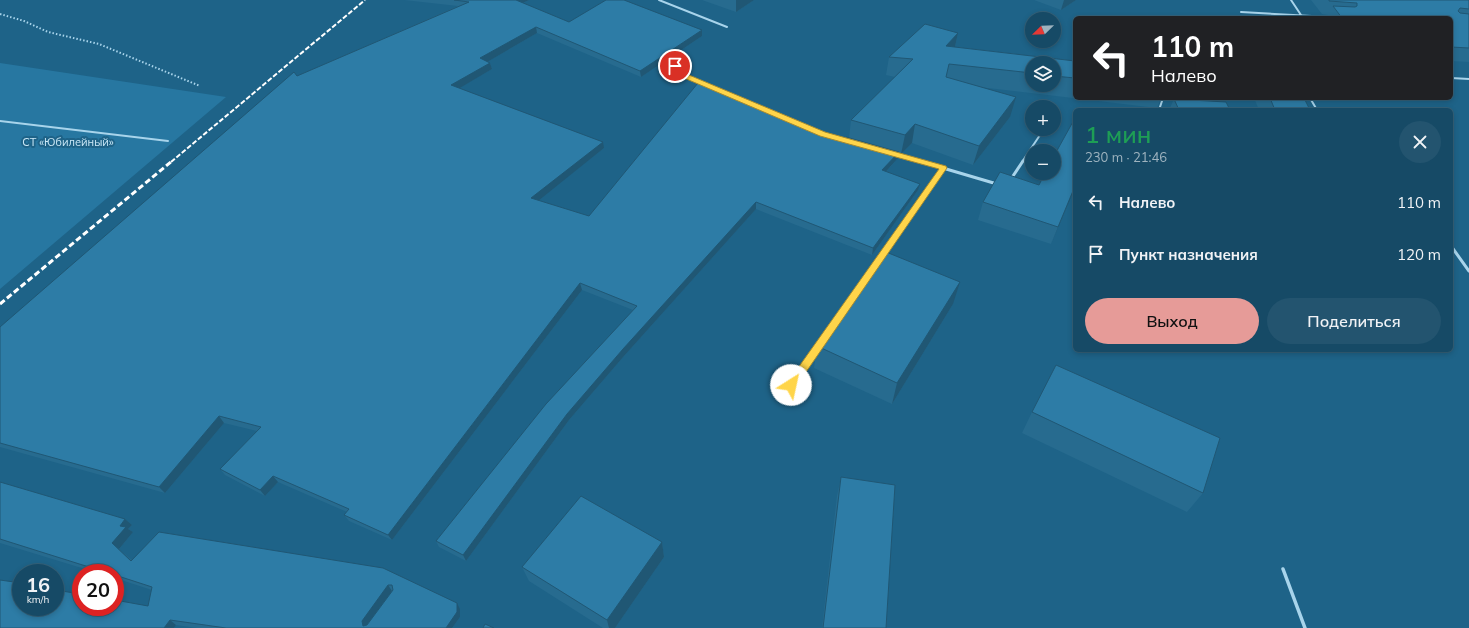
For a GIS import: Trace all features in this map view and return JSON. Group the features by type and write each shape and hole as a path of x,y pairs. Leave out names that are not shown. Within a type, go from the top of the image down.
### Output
{"lane":[{"path":"659,0 728,27"},
{"path":"1291,0 1301,15"},
{"path":"1242,12 1316,16"},
{"path":"675,66 686,77 736,98"},
{"path":"1453,78 1469,79"},
{"path":"0,120 168,140"},
{"path":"1010,180 1039,136"},
{"path":"890,153 999,185"},
{"path":"849,302 944,168"},
{"path":"1453,249 1469,271"},
{"path":"791,385 823,340"},
{"path":"1283,569 1305,628"}],"path":[{"path":"0,14 24,21 48,32 99,44 200,86"}],"green space":[{"name":"СТ «Юбилейный»","path":"0,63 226,97 0,289"}],"building":[{"path":"454,0 516,0 569,22 606,0 624,0 702,30 640,71 536,27 480,58 490,63 451,85 603,142 531,198 589,216 698,83 843,140 846,137 899,152 882,170 920,184 873,248 756,202 623,349 567,414 463,555 436,541 546,404 637,306 580,283 388,535 344,515 349,509 273,476 260,490 220,469 261,427 219,416 159,487 0,443 0,327 294,72 297,76 469,2"},
{"path":"1469,0 1469,9 1460,8 1458,11 1460,13 1469,14 1469,48 1453,47 1453,16 1340,16 1333,6 1355,7 1357,6 1357,3 1329,1"},
{"path":"925,24 958,33 946,46 1032,56 1025,56 1025,72 949,64 946,77 1016,97 979,146 915,124 905,135 851,120 913,59 889,57"},
{"path":"1061,59 1073,61 1073,78 1061,77"},
{"path":"1174,100 1226,102 1229,108 1178,108"},
{"path":"1271,100 1305,100 1309,108 1274,108"},
{"path":"1073,122 1073,191 1058,227 983,202 1000,172 1039,185 1042,180 1061,180 1061,144"},
{"path":"886,252 960,282 897,383 817,346"},
{"path":"1056,365 1220,438 1203,493 1032,412"},
{"path":"841,477 895,485 886,628 823,628"},
{"path":"0,482 125,519 120,526 126,527 112,543 131,561 159,532 383,568 457,603 457,612 446,628 226,628 170,620 164,628 0,628 0,580 12,582 12,616 64,616 64,591 72,593 72,616 124,616 124,602 148,606 152,587 124,578 124,564 79,564 0,539","holes":["388,585 392,585 393,590 367,625 363,626 362,621"]},
{"path":"581,496 662,542 607,620 522,567"},
{"path":"485,624 494,628 483,628"}],"railway":[{"path":"171,162 365,0"},
{"path":"0,304 172,161"}],"route":[{"path":"675,66 686,77 822,134 944,168 791,385"}]}
